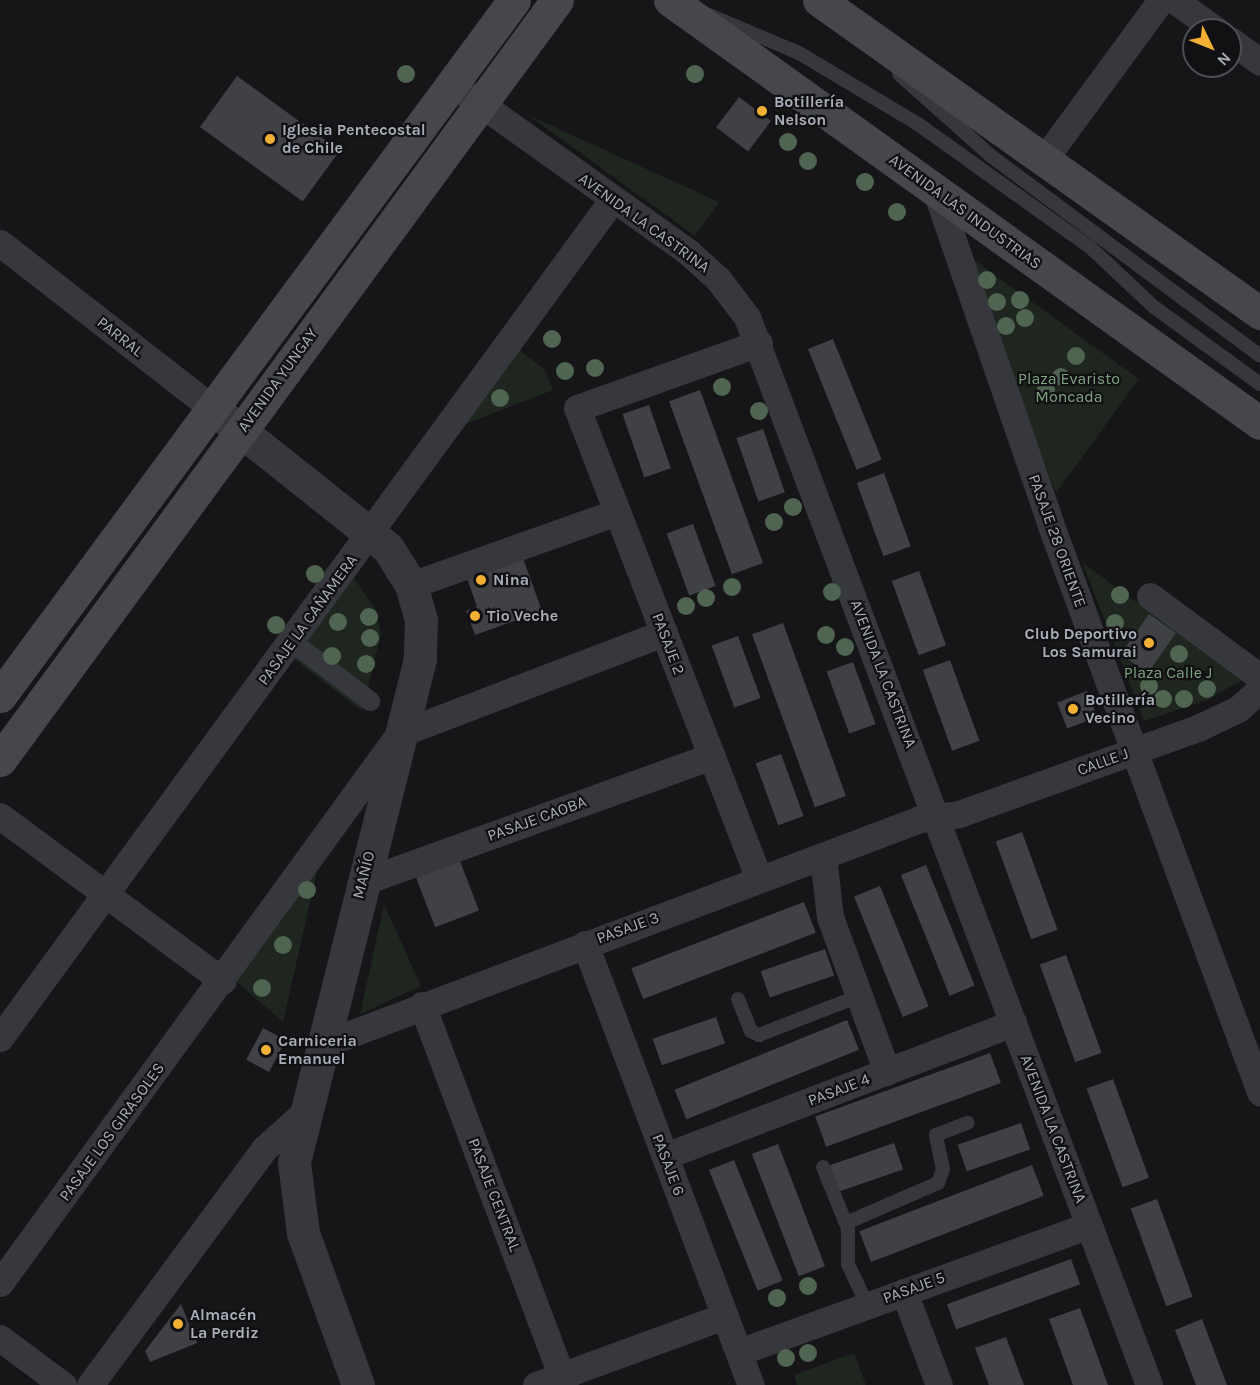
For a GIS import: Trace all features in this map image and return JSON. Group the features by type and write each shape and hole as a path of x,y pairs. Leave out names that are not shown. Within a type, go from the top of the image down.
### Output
{"main road":[{"path":"0,696 514,0"},
{"name":"AVENIDA YUNGAY","path":"0,760 557,0"},
{"path":"819,0 1260,314"},
{"name":"AVENIDA LAS INDUSTRIAS","path":"672,1 1260,423"}],"street":[{"path":"1044,158 1161,0"},
{"path":"1174,0 1199,18"},
{"path":"1242,49 1260,62"},
{"name":"AVENIDA LA CASTRINA","path":"452,83 613,199 718,279 759,343 1149,1385"},
{"name":"PASAJE 28 ORIENTE","path":"936,191 1134,751 1260,1092"},
{"name":"PASAJE LA CAÑAMERA","path":"0,1038 372,533 613,199"},
{"name":"PARRAL","path":"0,243 242,431"},
{"name":"PASAJE 2","path":"759,343 578,408 759,879"},
{"name":"MAÑÍO","path":"242,431 372,533 411,585 422,640 304,1113 294,1162 297,1210 358,1385"},
{"path":"411,585 617,512"},
{"path":"1150,596 1260,677"},
{"path":"399,734 664,633"},
{"path":"292,642 370,701"},
{"name":"CALLE J","path":"937,817 959,814 1220,720 1260,690"},
{"name":"PASAJE LOS GIRASOLES","path":"0,1283 223,981 399,734"},
{"name":"PASAJE CAOBA","path":"362,882 712,756"},
{"path":"0,816 223,981"},
{"name":"PASAJE 3","path":"321,1045 759,879 937,817"},
{"path":"823,856 830,917 887,1072"},
{"name":"PASAJE 6","path":"585,944 751,1385"},
{"name":"PASAJE CENTRAL","path":"422,1005 564,1380"},
{"name":"PASAJE 4","path":"665,1156 1014,1023"},
{"path":"90,1385 264,1149 304,1113"},
{"name":"PASAJE 5","path":"739,1352 1089,1225"},
{"path":"904,1292 939,1385"},
{"path":"536,1385 564,1380 725,1316"},
{"path":"0,1338 63,1385"}],"lane":[{"path":"672,1 775,41 918,124 1090,247 1154,307 1260,384"},
{"path":"855,26 964,135 1260,356"},
{"path":"738,999 751,1031 759,1035 859,996"},
{"path":"846,1223 938,1183 943,1169 936,1135 968,1123"},
{"path":"823,1167 846,1223 848,1264 867,1305"}],"green space":[{"path":"528,115 719,202 695,236"},
{"name":"Plaza Evaristo Moncada","path":"963,252 1139,379 1056,493"},
{"path":"517,348 545,370 553,390 455,428"},
{"name":"Plaza Calle J","path":"1082,562 1242,680 1207,700 1144,721"},
{"path":"354,578 376,610 381,634 362,711 290,656"},
{"path":"323,845 283,1022 229,975"},
{"path":"384,904 421,986 360,1014"},
{"path":"854,1353 866,1385 797,1385 794,1375"}],"building":[{"name":"Iglesia Pentecostal de Chile","path":"237,76 340,151 303,202 200,127"},
{"path":"739,97 771,121 748,151 716,127"},
{"path":"833,339 882,460 857,470 808,349"},
{"path":"700,390 763,563 732,574 669,401"},
{"path":"649,405 671,468 644,477 623,414"},
{"path":"763,429 785,492 758,501 737,438"},
{"path":"884,473 911,546 883,556 857,483"},
{"path":"693,524 716,586 689,596 667,534"},
{"path":"523,558 542,611 475,635 466,611 477,607 467,578"},
{"path":"919,571 946,645 919,655 892,581"},
{"name":"Club Deportivo Los Samurai","path":"1149,614 1176,633 1148,673 1121,654"},
{"path":"783,623 846,796 815,807 752,634"},
{"path":"738,636 761,698 734,708 712,646"},
{"path":"950,660 979,741 952,751 923,670"},
{"path":"853,662 876,724 849,734 827,672"},
{"path":"1087,691 1097,717 1067,729 1057,702"},
{"path":"781,754 804,816 778,825 756,763"},
{"path":"1022,832 1058,930 1031,939 996,842"},
{"path":"460,861 479,910 435,927 416,878"},
{"path":"926,865 975,986 950,996 901,875"},
{"path":"880,886 929,1007 903,1017 854,896"},
{"path":"804,902 816,933 643,999 631,968"},
{"path":"825,949 834,975 770,998 761,971"},
{"path":"1066,955 1102,1053 1075,1062 1040,965"},
{"path":"716,1017 725,1043 662,1065 653,1039"},
{"path":"847,1020 859,1050 687,1119 675,1090"},
{"name":"Carniceria Emanuel","path":"263,1028 286,1040 269,1072 246,1060"},
{"path":"990,1053 1001,1083 826,1147 815,1117"},
{"path":"1113,1079 1149,1178 1123,1187 1087,1089"},
{"path":"1021,1123 1030,1149 967,1171 958,1145"},
{"path":"894,1143 903,1169 839,1192 830,1165"},
{"path":"778,1144 825,1266 799,1276 752,1154"},
{"path":"734,1160 783,1281 758,1291 709,1170"},
{"path":"1032,1165 1044,1196 871,1262 859,1231"},
{"path":"1157,1199 1193,1297 1166,1306 1131,1209"},
{"path":"1071,1259 1080,1284 956,1330 947,1304"},
{"name":"Almacén La Perdiz","path":"181,1304 197,1343 150,1362 145,1351"},
{"path":"1080,1308 1108,1385 1073,1385 1049,1319"},
{"path":"1202,1319 1227,1385 1196,1385 1175,1330"},
{"path":"1006,1337 1024,1385 989,1385 975,1348"}],"place":[{"name":"Botillería Nelson","path":"762,111"},
{"name":"Iglesia Pentecostal de Chile","path":"270,139"},
{"name":"Nina","path":"481,580"},
{"name":"Tio Veche","path":"475,616"},
{"name":"Club Deportivo Los Samurai","path":"1149,643"},
{"name":"Botillería Vecino","path":"1073,709"},
{"name":"Carniceria Emanuel","path":"266,1050"},
{"name":"Almacén La Perdiz","path":"178,1324"}]}
